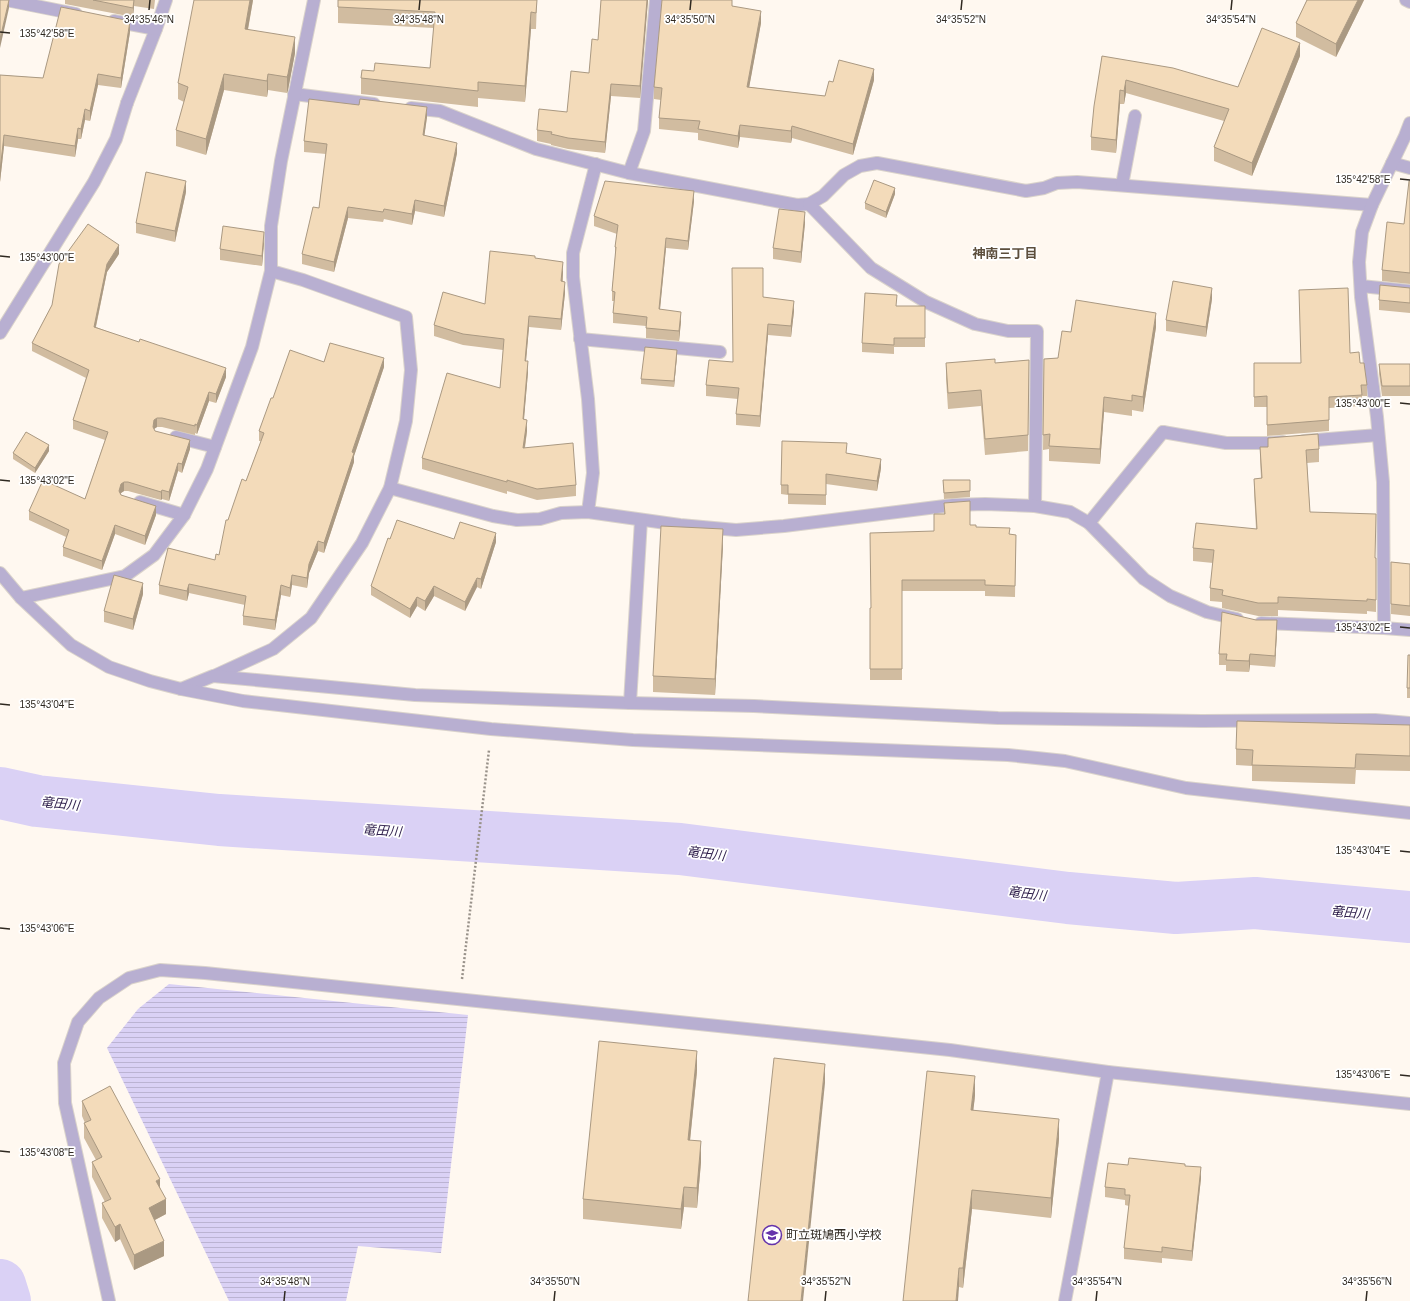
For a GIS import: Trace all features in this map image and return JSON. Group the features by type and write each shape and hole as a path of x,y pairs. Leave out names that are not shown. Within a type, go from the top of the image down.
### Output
{"street":[{"path":"6,0 88,16"},
{"path":"0,333 94,182 116,139 127,103 166,0"},
{"path":"22,598 125,576 154,555 184,515 207,469 252,347 271,271 271,226 281,161 314,0"},
{"path":"629,173 644,131 656,0"},
{"path":"1406,0 1410,2"},
{"path":"104,19 156,29"},
{"path":"294,94 386,105"},
{"path":"402,107 440,111 536,149 629,173 797,205 809,204 823,196 844,175 860,166 877,163 1026,191 1044,188 1057,183 1077,182 1372,204"},
{"path":"1122,185 1135,116"},
{"path":"1384,628 1383,482 1359,262 1362,232 1372,204 1410,123"},
{"path":"1392,163 1410,168"},
{"path":"588,512 593,473 588,399 573,277 573,253 596,164"},
{"path":"809,204 871,268 926,302 975,324 1008,331 1037,331 1035,506"},
{"path":"181,689 273,649 311,618 362,543 390,488 406,421 411,370 406,317 303,280 271,271"},
{"path":"1361,286 1410,291"},
{"path":"580,338 720,352"},
{"path":"1089,522 1163,432 1226,443 1268,444 1378,435"},
{"path":"167,435 215,447"},
{"path":"390,488 493,516 517,520 540,519 561,513 588,512 680,526 736,530 784,526 953,505 986,504 1035,506 1070,512 1089,522 1144,580 1170,596 1207,612 1256,623 1410,630"},
{"path":"126,498 184,515"},
{"path":"630,703 641,520"},
{"path":"0,574 22,598 71,645 109,667 150,681 181,689 243,701 491,729 633,740 1008,755 1065,761 1186,788 1410,813"},
{"path":"213,676 415,695 754,706 998,718 1202,721 1375,720 1410,724"},
{"path":"109,1301 65,1103 64,1063 78,1022 99,998 129,978 160,970 205,973 950,1050 1108,1072 1410,1104"},
{"path":"1065,1301 1108,1072"}],"path":[{"path":"460,999 491,729"}],"shaded area":[{"path":"169,984 468,1015 441,1253 358,1246 346,1301 229,1301 107,1048 138,1009"}],"building":[{"path":"0,0 9,0 0,39"},
{"path":"93,0 134,0 133,8"},
{"path":"194,0 250,0 245,29 295,37 287,77 268,74 267,81 224,74 206,139 176,130 188,87 178,83"},
{"path":"338,0 537,0 536,13 531,12 525,86 478,82 478,91 361,78 362,70 374,71 375,63 430,68 435,12 338,7"},
{"path":"601,0 647,0 640,86 611,84 605,142 568,138 551,134 552,132 537,130 539,109 567,112 571,71 589,73 592,39 598,40"},
{"path":"662,0 732,0 732,6 761,11 747,87 825,96 829,81 833,82 839,60 874,69 853,144 792,126 791,131 740,125 738,136 698,129 700,121 659,118 662,88 654,87"},
{"path":"1307,0 1358,0 1336,44 1296,23"},
{"path":"61,7 130,21 121,78 98,74 90,111 85,109 81,129 78,128 75,146 4,135 0,171 0,75 43,78"},
{"path":"1262,28 1300,43 1252,163 1214,147 1229,109 1126,80 1124,91 1120,90 1116,140 1091,137 1102,56 1173,68 1238,87"},
{"path":"309,99 359,105 360,99 427,107 423,135 457,143 444,206 415,200 412,214 384,209 383,212 348,207 334,262 302,254 313,207 319,208 327,144 304,141"},
{"path":"146,172 186,181 175,231 136,223"},
{"path":"874,180 895,188 886,212 865,203"},
{"path":"605,181 694,191 688,241 666,238 659,309 681,312 679,331 646,328 647,317 613,313 615,292 612,291 618,225 594,216"},
{"path":"1409,181 1410,273 1382,270 1387,222 1404,224"},
{"path":"779,209 805,212 801,252 773,248"},
{"path":"88,224 119,245 107,264 94,327 139,342 140,339 226,368 216,394 209,392 197,425 195,424 195,426 162,418 157,418 154,420 153,427 155,431 190,440 182,464 178,463 169,492 162,490 161,492 128,482 121,484 119,491 121,495 156,506 145,536 115,525 102,561 63,547 69,530 29,511 43,480 85,499 108,432 73,420 89,370 32,343 52,305 59,264"},
{"path":"223,226 264,232 262,256 220,249"},
{"path":"490,251 535,256 535,258 563,262 561,281 565,282 561,319 529,316 525,361 528,361 523,419 527,420 523,448 573,443 576,485 537,489 422,458 447,373 500,388 504,339 463,334 434,325 443,292 485,304"},
{"path":"732,268 763,268 763,297 794,301 791,326 768,324 760,416 736,414 739,388 706,385 709,360 733,362"},
{"path":"1173,281 1212,288 1206,327 1166,320"},
{"path":"1380,285 1410,288 1410,303 1379,300"},
{"path":"1348,288 1350,353 1359,352 1360,363 1364,363 1367,385 1361,385 1362,395 1329,397 1329,420 1267,425 1267,396 1254,397 1254,363 1301,363 1299,290"},
{"path":"865,293 897,295 896,306 925,306 925,338 894,338 894,345 862,343"},
{"path":"1076,300 1156,313 1143,397 1132,395 1132,401 1104,397 1100,449 1049,446 1050,434 1043,435 1044,359 1058,358 1062,331 1071,332"},
{"path":"330,343 384,358 352,452 354,453 324,543 318,541 309,564 307,578 292,575 290,588 281,585 275,620 243,616 246,596 189,584 187,591 159,585 168,548 215,560 216,554 219,555 226,520 228,520 242,479 246,481 264,433 259,431 271,398 273,398 290,350 324,362"},
{"path":"645,347 677,350 674,381 641,379"},
{"path":"995,359 995,363 1029,360 1028,435 985,439 981,390 948,393 946,363"},
{"path":"1379,364 1410,364 1410,386 1382,386"},
{"path":"26,432 49,445 35,468 13,453"},
{"path":"1318,434 1319,449 1306,450 1310,512 1376,514 1376,600 1367,599 1367,601 1278,597 1278,603 1258,603 1222,595 1223,590 1210,588 1214,550 1193,548 1196,523 1257,529 1254,479 1262,478 1260,447 1268,447 1268,438"},
{"path":"782,441 847,443 846,453 881,459 877,481 826,474 826,495 788,494 788,485 781,485"},
{"path":"943,480 970,480 970,491 944,493"},
{"path":"970,501 970,525 976,525 976,527 1010,528 1009,534 1016,535 1015,586 985,585 985,580 902,580 902,669 870,669 870,533 934,531 934,514 945,514 944,503"},
{"path":"397,520 454,539 460,522 496,533 481,579 477,578 465,602 434,586 425,601 417,597 410,609 371,586 388,538 390,539"},
{"path":"661,526 723,529 715,679 653,676"},
{"path":"1391,562 1410,564 1410,606 1391,604"},
{"path":"114,575 143,583 133,619 104,611"},
{"path":"1222,612 1256,620 1277,620 1275,656 1250,654 1249,661 1226,660 1227,654 1219,654"},
{"path":"1408,655 1410,655 1410,688 1407,688"},
{"path":"1237,721 1410,725 1410,756 1356,754 1355,768 1252,765 1253,750 1236,749"},
{"path":"599,1041 697,1051 688,1140 701,1141 697,1188 684,1187 681,1209 583,1199"},
{"path":"774,1058 825,1064 801,1301 748,1301"},
{"path":"927,1071 975,1076 971,1110 1059,1119 1051,1198 972,1190 963,1268 959,1268 956,1301 903,1301"},
{"path":"110,1086 160,1179 156,1181 166,1199 149,1208 164,1241 134,1255 120,1224 115,1227 102,1203 111,1199 92,1162 102,1157 84,1123 91,1120 82,1101"},
{"path":"1129,1158 1201,1167 1192,1251 1162,1247 1162,1252 1124,1248 1130,1195 1125,1195 1125,1189 1105,1187 1108,1163 1128,1165"}],"waterway":[{"name":"竜田川","path":"0,793 37,801 219,820 680,849 1068,898 1176,908 1255,903 1410,917"},
{"path":"0,1285 5,1301"}],"place":[{"name":"町立斑鳩西小学校","path":"772,1235"}],"district":[{"name":"神南三丁目","path":"1005,253"}]}
